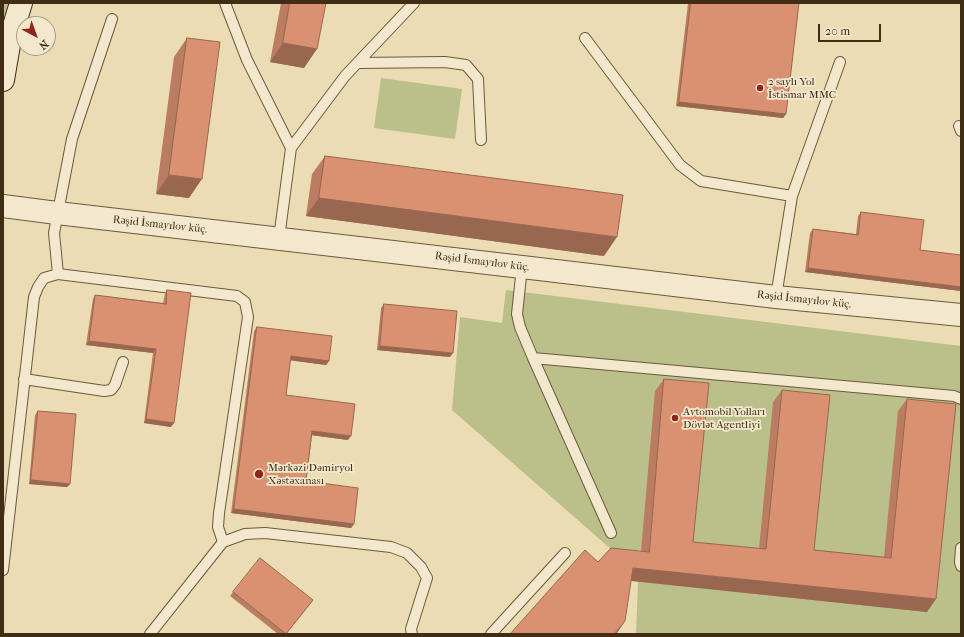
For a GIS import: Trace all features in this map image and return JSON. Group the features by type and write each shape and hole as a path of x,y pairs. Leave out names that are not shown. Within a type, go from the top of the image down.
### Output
{"street":[{"path":"3,80 10,39 21,3"},
{"name":"Rəşid İsmayılov küç.","path":"3,206 57,214 279,238 776,298 961,315"}],"lane":[{"path":"225,3 247,60 291,148"},
{"path":"279,238 291,148 345,76 414,3"},
{"path":"58,274 54,232 72,139 112,19"},
{"path":"585,38 680,165 701,181 792,196"},
{"path":"358,63 445,62 466,65 478,79 481,140"},
{"path":"776,298 792,196 840,62"},
{"path":"522,267 517,314 520,327 611,533"},
{"path":"3,570 34,297 44,278 58,274 237,296 245,302 248,317 219,513 218,527 223,542"},
{"path":"533,358 954,396 961,399"},
{"path":"24,379 104,391 111,390 115,385 123,362"},
{"path":"150,634 223,542 245,534 265,533 391,547 407,553 421,567 426,578 411,629 412,634"},
{"path":"961,548 961,566"},
{"path":"492,634 565,553"}],"green space":[{"path":"3,3 11,3 3,23"},
{"path":"381,78 462,89 455,139 374,128"},
{"path":"506,290 961,346 961,634 636,634 641,550 612,550 452,410 460,317 502,323"}],"building":[{"path":"290,3 326,3 317,49 283,43"},
{"path":"691,3 799,3 786,114 679,102"},
{"path":"187,38 220,42 202,179 169,175"},
{"path":"325,156 623,195 617,237 319,198"},
{"path":"861,212 924,220 920,250 961,255 961,287 808,268 813,229 858,235"},
{"path":"167,290 191,293 174,423 146,419 156,349 89,341 95,295 166,304"},
{"path":"384,304 457,311 453,353 380,346"},
{"path":"257,327 332,336 329,361 291,356 286,395 355,404 351,436 312,431 306,481 358,488 354,524 234,509"},
{"path":"664,379 709,383 693,542 766,549 782,390 830,395 814,550 891,558 907,399 956,404 936,599 633,568 625,621 614,634 510,634 585,550 598,562 611,548 649,552"},
{"path":"38,411 76,414 70,484 31,480"},
{"path":"260,558 313,600 286,634 233,592"}],"place":[{"name":"2 saylı Yol İstismar MMC","path":"760,88"},
{"name":"Avtomobil Yolları Dövlət Agentliyi","path":"675,418"},
{"name":"Mərkəzi Dəmiryol Xəstəxanası","path":"259,474"}]}
